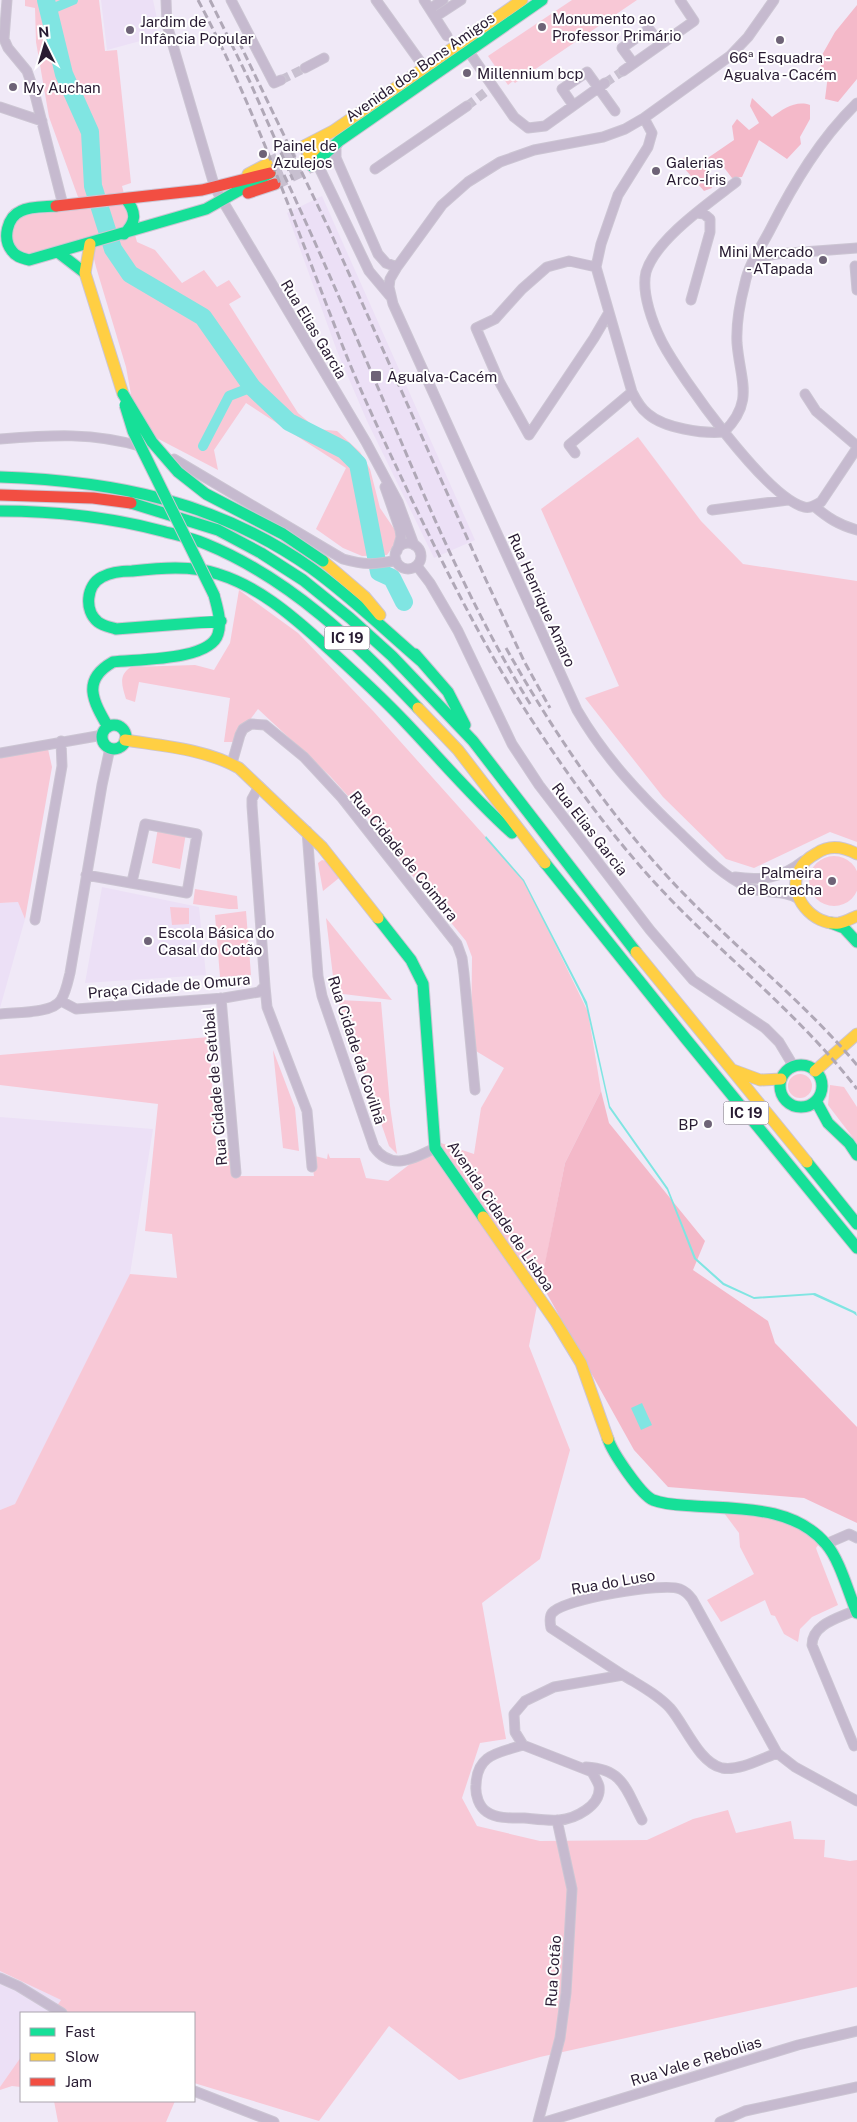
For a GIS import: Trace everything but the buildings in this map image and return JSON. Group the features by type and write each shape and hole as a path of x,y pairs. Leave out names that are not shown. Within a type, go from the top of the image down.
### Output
{"main road":[{"name":"Avenida dos Bons Amigos","path":"304,146 333,131 424,67 524,4 542,0"},
{"name":"Avenida dos Bons Amigos","path":"333,131 308,156 339,141 469,52 524,4"},
{"name":"Avenida dos Bons Amigos","path":"315,164 339,141"},
{"path":"228,184 267,164"},
{"path":"270,174 206,209 59,253 29,260 14,257 4,250 2,231 8,218 22,210 126,200 215,188 228,184 270,174"},
{"path":"222,201 275,184"},
{"path":"124,234 135,220 136,213 126,200"},
{"path":"90,244 86,255 85,274 133,431 214,595 220,621 220,632 217,639 202,651 190,654 113,662 96,673 93,681 93,692 105,731 104,743 110,748 118,748 125,740 125,733 115,725 105,731"},
{"path":"59,253 73,262 85,274"},
{"path":"122,394 152,442 178,472 206,494 283,534 322,561 365,597 448,692 473,741"},
{"path":"0,477 102,485 156,496 212,514 262,538 312,569 421,662"},
{"name":"IC 19","path":"0,495 83,498 130,503 218,530 261,553 296,576 350,618 392,656 473,741 586,890 857,1224"},
{"name":"IC 19","path":"0,512 24,511 91,515 129,521 206,544 252,567 295,594 384,672 457,748 537,855 857,1248"},
{"path":"220,621 116,629 99,624 90,611 88,596 95,582 108,575 148,570 202,570 218,573 250,588 276,604 364,680 481,806 537,855"},
{"name":"Avenida Cidade de Lisboa","path":"125,740 217,758 232,763 307,831 417,969 423,984 435,1148 556,1322 581,1363 611,1448 636,1482 651,1499 671,1504 755,1510 795,1520 808,1527 826,1544 833,1555 856,1612"},
{"path":"857,854 846,848 831,847 816,852 808,858 799,870 796,885 799,899 812,916 821,921 844,928 857,942"},
{"path":"831,923 842,923 857,916"},
{"path":"815,1071 857,1034"},
{"path":"805,1066 815,1071 821,1082 822,1089 816,1101 803,1107 790,1104 781,1093 781,1079 784,1074 794,1067 805,1066"},
{"path":"732,1069 760,1080 781,1079"},
{"path":"816,1101 828,1123 848,1142 857,1155"}],"street":[{"path":"8,0 2,38 27,70 63,205"},
{"name":"Rua Elias Garcia","path":"166,0 167,25 215,188 366,442 398,502 414,545"},
{"path":"231,0 274,83 281,80"},
{"path":"376,0 424,67 442,70"},
{"path":"424,0 447,36"},
{"path":"430,8 443,0"},
{"path":"435,17 461,0"},
{"path":"623,71 694,20 680,0"},
{"path":"390,296 390,279 397,267 442,205 468,182 500,162 534,150 603,137 644,118 730,56 748,36 774,0"},
{"path":"633,63 622,48 649,29 660,44"},
{"path":"469,52 491,89 518,122 528,128 540,128 602,85"},
{"path":"305,68 324,58"},
{"path":"573,105 562,89 587,72 602,85 615,111"},
{"path":"644,118 652,133 650,140 618,195 601,244 596,267 608,314 632,392 638,405 649,415 667,424 708,433 724,432 736,420 742,406 744,390 737,342 745,281 754,258 804,167 828,135 857,103"},
{"path":"374,169 468,106"},
{"path":"0,107 42,121"},
{"path":"339,141 336,148 336,158 378,254 386,263 397,267"},
{"name":"Rua Henrique Amaro","path":"315,164 369,271 390,296 577,710 592,737 630,784 715,866 749,888 785,893 799,899"},
{"path":"736,182 678,229 653,258 646,273 645,287 650,308 662,341 724,432 768,483 788,500 806,508 814,506 828,492 857,447 816,412 805,394"},
{"path":"691,300 710,232 710,219 704,214 697,213"},
{"path":"754,258 857,248"},
{"path":"596,267 569,261 547,266 495,319 476,328 500,381 529,435 608,314"},
{"path":"855,266 857,290"},
{"path":"575,453 569,445 632,392"},
{"path":"0,439 71,434 126,442 162,453 343,559 363,565 394,561 403,568 412,568 417,566 421,557 420,552 414,545 404,544 397,551 394,561"},
{"name":"Rua Elias Garcia","path":"381,472 390,506 400,530 401,537 397,551"},
{"path":"712,510 788,500"},
{"path":"814,506 836,523 857,530"},
{"name":"Rua Elias Garcia","path":"417,566 430,583 458,631 512,744 539,785 650,930 693,980 765,1028 779,1042 794,1067"},
{"name":"Rua Cidade de Coimbra","path":"232,763 243,729 251,724 266,725 304,757 342,798 457,944 464,974 476,1090"},
{"path":"0,753 105,731"},
{"path":"34,920 62,766 61,741"},
{"name":"Praça Cidade de Omura","path":"110,748 70,973 61,1001 76,1009 221,998 259,992 265,986 252,806 252,799 259,786"},
{"path":"86,875 187,893 197,834 146,824 132,882"},
{"name":"Rua Cidade da Covilhã","path":"307,831 320,983 374,1147 385,1158 399,1162 410,1160 435,1148"},
{"name":"Rua Henrique Amaro","path":"728,875 747,879 766,879 787,871 808,858"},
{"path":"265,986 267,1007 307,1111 312,1166"},
{"name":"Rua Cidade de Setúbal","path":"221,998 236,1173"},
{"path":"0,1014 48,1009 61,1001"},
{"path":"826,1544 849,1534 857,1538"},
{"name":"Rua do Luso","path":"623,1675 551,1628 551,1614 569,1603 588,1598 656,1588 680,1589 692,1599 777,1753"},
{"path":"854,1746 812,1645 812,1637 816,1630 822,1626 856,1612"},
{"path":"523,1745 490,1755 482,1763 476,1774 476,1790 480,1806 487,1813 500,1817 557,1820 572,1818 590,1806 598,1795 599,1786 592,1772 523,1745 515,1732 514,1714 525,1701 554,1687 623,1675 656,1695 670,1708 700,1753 710,1762 721,1768 735,1768 777,1753 795,1767 857,1801"},
{"path":"578,1766 600,1768 616,1775 642,1820"},
{"name":"Rua Cotão","path":"538,2122 560,2038 566,1993 572,1888 557,1820"},
{"path":"0,1978 18,1986 60,2012"},
{"name":"Rua Vale e Rebolias","path":"544,2122 798,2045 857,2031"},
{"path":"720,2122 745,2111 857,2086"},
{"path":"195,2091 274,2122"}],"shaded area":[{"path":"25,0 99,0 105,51 117,50 131,183 122,186 137,242 155,250 182,283 204,270 217,287 229,280 241,297 229,304 298,413 317,429 337,431 360,452 370,469 380,508 397,533 395,544 387,555 362,556 343,548 316,529 346,468 246,403 214,450 218,470 147,433 132,400 126,367 89,239 31,255 20,254 12,247 9,226 23,215 82,208 49,117 36,42 35,8 25,6"},
{"name":"Jardim de Infância Popular","path":"101,0 153,0 158,23 155,37 107,50"},
{"path":"572,0 637,0 515,83 513,81 508,85 488,56"},
{"path":"857,5 857,79 838,102 825,99 828,75 818,62 835,32"},
{"path":"752,98 772,117 795,104 810,105 810,119 800,137 801,144 787,159 759,140 742,177 732,178 719,161 708,172 712,188 704,191 678,161 685,157 696,166 734,140 732,126 737,119 749,130 759,123 750,106"},
{"path":"322,196 475,540 434,558 367,421 337,351 287,213"},
{"path":"638,437 701,521 743,564 857,581 857,842 830,832 754,868 726,859 663,797 585,698 619,686 541,509"},
{"path":"239,590 298,633 374,712 524,880 588,1012 601,1091 565,1163 529,1346 570,1450 540,1559 482,1603 506,1739 480,1743 462,1798 477,1826 540,1841 647,1840 693,1819 728,1810 736,1833 791,1821 794,1839 825,1840 824,1857 850,1861 857,1860 857,1987 540,2057 459,2080 389,2026 319,2121 195,2083 195,2012 53,2012 61,2000 0,1971 0,1510 15,1504 130,1274 177,1278 172,1234 145,1231 158,1104 0,1085 0,1055 209,1037 216,1142 232,1150 233,1176 314,1176 311,1155 327,1159 328,1153 330,1158 360,1158 366,1178 388,1181 423,1154 435,1141 474,1154 481,1108 504,1068 471,1048 472,957 466,941 368,818 330,776 258,709 233,742 224,742 230,698 139,682 135,702 126,699 122,681 124,674 131,667 195,665 214,670 230,643"},
{"path":"48,749 52,767 25,919 18,902 0,903 0,758"},
{"path":"158,828 186,833 180,869 152,863"},
{"path":"486,836 524,880 587,1002 610,1106 668,1188 696,1258 724,1283 754,1297 815,1293 856,1312 857,1316 813,1295 754,1299 723,1285 694,1259 667,1190 609,1108 586,1006 582,997 523,881 485,838"},
{"path":"829,856 839,856 848,860 857,871 858,888 855,895 848,902 839,906 829,906 820,902 813,895 809,886 809,876 813,867 820,860"},
{"path":"322,860 326,861 339,878 323,891 318,863"},
{"name":"Escola Básica do Casal do Cotão","path":"102,887 199,907 206,975 85,983"},
{"path":"195,889 237,896 238,909 193,904"},
{"path":"18,902 25,919 0,1008 0,903"},
{"path":"170,907 189,908 189,924 172,925"},
{"path":"246,911 251,975 220,977 215,915"},
{"path":"326,918 392,1000 335,993"},
{"path":"338,1000 381,1002 390,1106 397,1154 389,1146"},
{"path":"273,1050 295,1108 299,1151 283,1148"},
{"path":"800,1074 805,1075 811,1081 811,1091 805,1097 800,1098 795,1097 789,1091 788,1086 789,1081 795,1075"},
{"path":"830,1085 844,1087 857,1107 857,1143 828,1105"},
{"path":"601,1091 609,1123 705,1241 693,1270 768,1321 775,1343 857,1427 857,1523 804,1498 668,1487 634,1450 541,1283 565,1163"},
{"path":"0,1117 153,1129 130,1274 15,1504 0,1510"},
{"path":"642,1403 652,1425 641,1430 631,1408"},
{"path":"721,1509 792,1522 819,1544 816,1548 838,1605 812,1617 800,1629 798,1642 784,1634 775,1616 771,1615 765,1600 721,1622 707,1600 754,1574 740,1547 739,1533"},
{"path":"0,1971 61,2000 55,2012 20,2012 20,2061 0,2087"},
{"path":"20,2058 20,2087 12,2086 0,2090 0,2087"},
{"path":"54,2102 175,2102 166,2122 58,2122"}],"waterway":[{"path":"46,0 64,74 90,132 93,186 113,249 130,274 203,317 252,387 289,422 344,450 358,464 379,572 392,578 404,602"},
{"path":"47,11 73,0"},
{"path":"203,446 229,396 252,387"}],"tunnel":[{"path":"281,80 305,68"},
{"path":"605,83 623,71"},
{"path":"467,106 488,90"},
{"path":"267,164 304,146"},
{"path":"270,173 308,156"},
{"path":"275,184 312,166"}],"railway":[{"path":"198,0 240,86 369,408 451,578 507,680 575,783 633,858 676,905 815,1040 857,1089"},
{"path":"210,0 250,82 293,180"},
{"path":"239,42 329,229 486,580 524,661 550,708"},
{"path":"284,175 445,542 494,642 532,707"},
{"path":"506,648 565,745 633,837 683,893 794,998 857,1065"}],"traffic: fast":[{"path":"312,166 339,141 542,0"},
{"path":"56,206 25,209 12,218 7,229 7,241 15,255 29,260 206,209 270,173"},
{"path":"124,234 134,217 126,199"},
{"path":"59,253 85,273"},
{"path":"123,394 152,442 178,472 206,494 283,534 323,561"},
{"path":"125,405 133,431 214,595"},
{"path":"0,477 83,483 123,490 163,499 201,511 238,526 275,545 311,568 421,661"},
{"path":"131,503 218,530 261,553 303,580 350,618 392,656 473,741 636,952"},
{"path":"0,511 41,512 122,522 195,540 236,558 266,575 320,614 371,660 418,708"},
{"path":"221,621 116,629 98,622 93,617 89,605 90,592 97,581 105,575 175,568 208,571 232,579 259,593 296,620 364,681 512,833"},
{"path":"108,727 98,708 93,692 93,684 97,676 113,662 188,654 212,643 218,634 219,624 219,614 214,595"},
{"path":"415,654 448,692 465,725"},
{"path":"114,725 122,729 126,737 122,745 114,749 106,745 102,737 106,729 114,725"},
{"path":"545,863 857,1248"},
{"path":"378,918 411,960 423,984 435,1148 483,1217"},
{"path":"831,923 844,928 857,942"},
{"path":"801,1065 816,1071 822,1086 816,1101 801,1107 786,1101 780,1086 786,1071 801,1065"},
{"path":"816,1101 828,1123 849,1143 857,1155"},
{"path":"807,1162 857,1224"},
{"path":"608,1439 615,1453 641,1490 653,1500 663,1503 765,1512 798,1522 813,1532 831,1551 857,1613"}],"traffic: slow":[{"path":"304,146 333,131 522,0"},
{"path":"308,156 324,140"},
{"path":"248,174 267,164"},
{"path":"90,244 85,273 123,394"},
{"path":"323,561 365,597 380,615"},
{"path":"418,708 458,750 545,863"},
{"path":"125,740 198,752 239,768 322,847 378,918"},
{"path":"857,854 837,848 822,850 804,863 798,872 796,881 797,891 805,908 820,920 829,923 839,923 857,916"},
{"path":"636,952 807,1162"},
{"path":"815,1071 857,1034"},
{"path":"733,1070 760,1080 781,1079"},
{"path":"483,1217 556,1322 581,1363 608,1439"}],"traffic: jam":[{"path":"56,206 202,190 270,173"},
{"path":"248,193 275,184"},
{"path":"0,495 93,498 131,503"}],"place":[{"name":"Monumento ao Professor Primário","path":"542,27"},
{"name":"Jardim de Infância Popular","path":"130,30"},
{"name":"66ª Esquadra - Agualva - Cacém","path":"780,40"},
{"name":"Millennium bcp","path":"467,73"},
{"name":"My Auchan","path":"13,87"},
{"name":"Painel de Azulejos","path":"263,154"},
{"name":"Galerias Arco-Íris","path":"656,171"},
{"name":"Mini Mercado - ATapada","path":"823,260"},
{"name":"Agualva-Cacém","path":"376,376"},
{"name":"Palmeira de Borracha","path":"832,881"},
{"name":"Escola Básica do Casal do Cotão","path":"148,941"},
{"name":"BP","path":"708,1124"}]}
